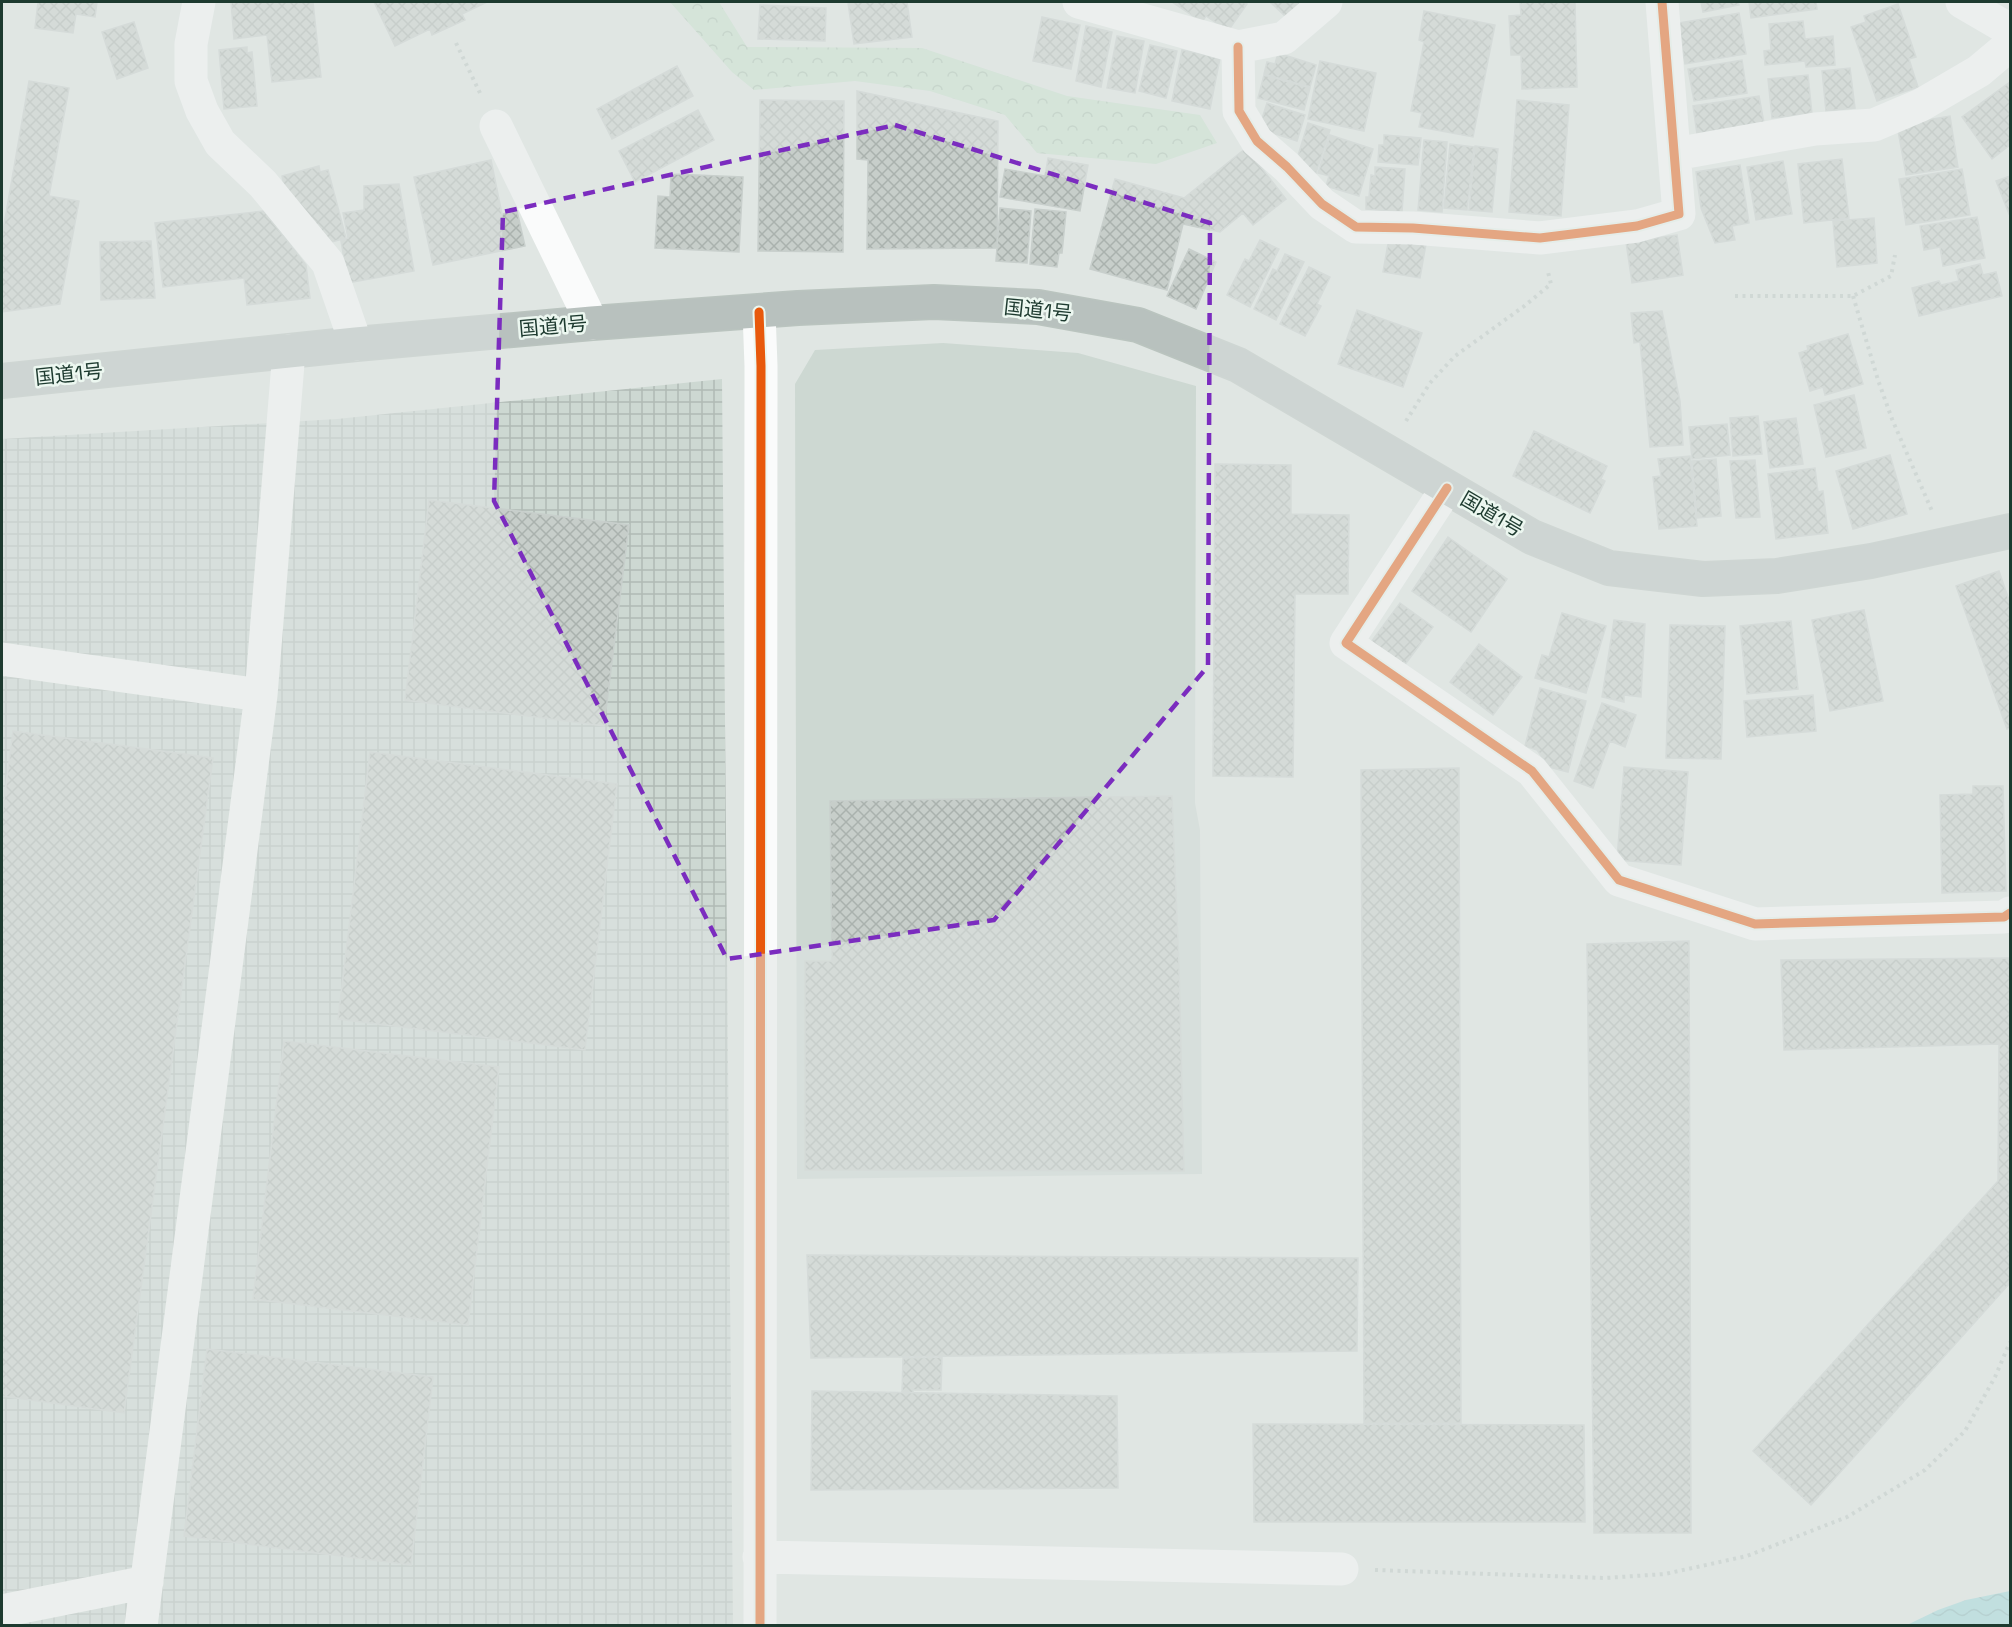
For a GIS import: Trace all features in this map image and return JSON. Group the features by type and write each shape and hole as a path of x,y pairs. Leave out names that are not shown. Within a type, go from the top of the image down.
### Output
{"highway":[{"name":"国道1号","path":"2,381 356,344 798,308 934,302 1038,307 1138,325 1238,365 1532,537 1608,568 1703,579 1777,576 1871,561 2010,531"}],"street":[{"path":"199,2 191,44 191,81 202,111 220,143 263,184 328,263 356,344"},
{"path":"1079,2 1238,47 1284,38 1326,2"},
{"path":"1238,47 1239,111 1257,141 1287,167 1322,204 1356,227 1413,228 1540,238 1637,226 1679,214 1662,2"},
{"path":"1962,2 2010,30"},
{"path":"1675,154 1815,129 1874,125 1921,105 1979,71 2010,45"},
{"path":"496,126 592,323"},
{"path":"759,312 761,366 760,1620"},
{"path":"141,1626 261,695 289,351"},
{"path":"1447,488 1346,643 1532,771 1619,880 1755,924 2004,917 2010,913"},
{"path":"2,659 261,695"},
{"path":"759,1557 1342,1569"},
{"path":"2,1611 147,1582"}],"path":[{"path":"456,43 496,126"},
{"path":"1736,296 1853,296 1891,276 1895,255"},
{"path":"1853,296 1892,419 1946,545"},
{"path":"1400,429 1430,383 1455,356 1523,307"},
{"path":"1342,1569 1605,1578 1665,1574 1747,1556 1847,1517 1924,1470 1965,1431 1995,1377 2010,1342"}],"highlighted area":[{"path":"895,125 1210,223 1208,666 994,920 727,959 494,501 503,212"}],"shaded area":[{"path":"943,343 1078,353 1196,386 1195,803 1200,830 1202,1174 797,1179 795,384 815,350"},
{"path":"722,379 733,1625 2,1626 2,439 337,419"}],"green space":[{"path":"670,2 719,2 747,47 922,48 1067,96 1200,115 1217,143 1156,164 1037,153 1005,115 930,91 855,81 754,90 732,72"}],"water":[{"path":"2010,1591 2010,1625 1907,1625 1966,1600"}],"building":[{"path":"38,2 97,2 95,17 76,14 73,33 35,28"},
{"path":"231,2 313,2 321,77 272,82 267,35 234,39"},
{"path":"374,2 487,2 462,14 465,20 432,35 430,29 395,46"},
{"path":"907,2 912,37 854,44 848,3"},
{"path":"1172,2 1243,2 1247,4 1228,31 1206,16 1202,22"},
{"path":"1270,2 1302,2 1286,17"},
{"path":"1520,2 1575,2 1577,87 1522,89 1521,55 1511,55 1509,16 1521,15"},
{"path":"1701,2 1738,2 1739,5 1703,12"},
{"path":"1749,2 1816,2 1817,9 1751,18"},
{"path":"1898,4 1916,57 1909,59 1918,87 1877,101 1851,27 1866,22 1864,16"},
{"path":"760,5 826,8 825,41 758,39"},
{"path":"1424,11 1495,25 1473,137 1419,127 1422,113 1411,111 1424,42 1419,40"},
{"path":"1739,13 1746,54 1685,64 1678,23"},
{"path":"1042,17 1080,25 1071,69 1033,61"},
{"path":"1803,21 1805,39 1833,36 1835,65 1806,67 1805,61 1765,65 1764,51 1771,50 1769,24"},
{"path":"134,22 148,68 117,79 102,32"},
{"path":"1086,26 1112,32 1101,87 1076,81"},
{"path":"1117,36 1144,41 1135,93 1107,88"},
{"path":"1150,45 1177,51 1166,98 1139,91"},
{"path":"247,47 247,53 252,52 257,106 224,109 219,50"},
{"path":"1182,50 1220,58 1210,109 1172,101"},
{"path":"1278,53 1316,65 1310,87 1264,74 1267,62 1275,64"},
{"path":"1742,60 1747,93 1694,101 1688,69"},
{"path":"1320,61 1376,73 1364,131 1308,119"},
{"path":"677,66 693,96 612,139 597,109"},
{"path":"1850,68 1855,108 1826,111 1822,71"},
{"path":"1264,75 1310,88 1304,110 1258,98"},
{"path":"1808,75 1812,114 1772,118 1768,79"},
{"path":"29,81 69,88 49,196 79,201 60,304 2,312 2,236"},
{"path":"2010,82 2010,145 1992,159 1962,117"},
{"path":"857,91 998,121 997,248 867,249 868,160 857,159"},
{"path":"1759,96 1764,123 1697,134 1693,106"},
{"path":"760,100 844,101 843,252 758,251"},
{"path":"1517,100 1569,105 1561,216 1509,212"},
{"path":"1267,103 1305,115 1297,141 1263,130 1260,125"},
{"path":"698,110 714,140 635,182 619,151"},
{"path":"1950,116 1958,167 1906,175 1897,125"},
{"path":"1308,123 1330,130 1316,173 1304,169 1296,162"},
{"path":"1330,135 1373,149 1359,196 1326,186 1329,176 1318,173"},
{"path":"1384,135 1421,138 1418,165 1378,162 1379,145 1384,145"},
{"path":"1424,140 1447,142 1442,212 1418,210"},
{"path":"1450,144 1474,147 1467,210 1444,208"},
{"path":"1475,146 1498,149 1492,212 1469,210"},
{"path":"1246,148 1286,199 1253,225 1243,213 1220,232 1183,224 1167,290 1090,269 1115,179 1184,198"},
{"path":"1048,158 1088,165 1080,211 1000,197 1005,169 1045,176"},
{"path":"1842,159 1849,218 1804,223 1798,164"},
{"path":"491,160 502,214 517,211 525,246 433,265 414,177"},
{"path":"1783,161 1792,214 1756,220 1747,167"},
{"path":"1740,165 1749,223 1732,226 1735,240 1715,243 1701,208 1696,172"},
{"path":"319,166 320,172 328,170 346,238 325,244 287,201 282,176"},
{"path":"1375,167 1405,169 1402,212 1366,209 1366,197 1369,197 1371,175 1375,176"},
{"path":"1962,169 1970,215 1906,225 1899,179"},
{"path":"671,174 743,177 739,252 655,248 658,196 670,197"},
{"path":"2010,176 2010,213 2009,214 1996,181"},
{"path":"399,184 414,271 348,283 341,241 348,238 343,213 364,210 364,186"},
{"path":"1000,208 1031,211 1027,263 996,261"},
{"path":"1035,209 1066,212 1062,253 1059,253 1057,267 1030,264"},
{"path":"264,211 306,265 310,298 247,305 244,278 163,287 155,223"},
{"path":"1977,217 1985,258 1943,266 1940,247 1924,250 1920,226"},
{"path":"1874,218 1877,263 1837,267 1833,221"},
{"path":"1677,235 1683,275 1632,283 1626,242"},
{"path":"1389,238 1426,244 1420,278 1383,272"},
{"path":"1260,240 1279,249 1250,307 1227,295 1245,259 1249,261"},
{"path":"151,241 155,298 101,300 100,242"},
{"path":"1189,249 1216,262 1196,309 1167,296"},
{"path":"1285,254 1304,262 1276,320 1254,309 1273,269 1277,271"},
{"path":"1980,264 1983,275 1996,272 2002,296 1919,316 1912,288 1939,281 1941,285 1959,281 1956,270"},
{"path":"1309,267 1330,277 1317,304 1321,306 1305,336 1280,324"},
{"path":"1357,310 1422,333 1403,387 1338,364"},
{"path":"1662,311 1680,401 1683,445 1650,447 1640,342 1634,343 1631,313"},
{"path":"1848,334 1863,384 1825,395 1823,387 1810,391 1799,353 1808,350 1807,346"},
{"path":"1854,395 1866,448 1826,457 1814,405"},
{"path":"1758,416 1762,454 1733,456 1730,418"},
{"path":"1796,418 1803,464 1770,468 1764,422"},
{"path":"1727,424 1730,455 1692,459 1689,427"},
{"path":"1534,431 1607,466 1601,479 1605,481 1590,513 1513,476"},
{"path":"1890,455 1907,514 1853,529 1836,471"},
{"path":"1690,456 1697,526 1659,529 1653,477 1661,476 1658,459"},
{"path":"1716,459 1721,516 1697,518 1692,461"},
{"path":"1755,460 1760,517 1736,518 1730,461"},
{"path":"1215,464 1291,465 1291,514 1349,515 1348,594 1295,594 1293,777 1213,776"},
{"path":"1815,468 1818,492 1823,491 1828,533 1776,539 1768,474"},
{"path":"429,500 629,525 604,726 405,700"},
{"path":"1448,537 1507,579 1471,632 1412,591"},
{"path":"1999,571 2010,603 2010,728 2007,729 1956,586"},
{"path":"1400,603 1433,627 1404,666 1371,642"},
{"path":"1864,610 1883,701 1830,711 1812,620"},
{"path":"1562,613 1606,626 1586,693 1535,678 1542,655 1549,657"},
{"path":"1614,620 1645,624 1641,697 1624,695 1624,702 1602,697"},
{"path":"1791,621 1798,689 1747,694 1740,626"},
{"path":"1670,625 1725,626 1721,759 1666,758"},
{"path":"1479,644 1522,677 1493,715 1450,682"},
{"path":"1540,688 1586,701 1568,772 1549,767 1537,750 1525,746"},
{"path":"1813,695 1816,731 1747,737 1744,701"},
{"path":"1602,703 1636,715 1625,747 1610,741 1593,788 1574,781"},
{"path":"13,731 213,758 124,1413 2,1396 2,816"},
{"path":"370,752 617,784 585,1050 338,1019"},
{"path":"1624,767 1688,772 1681,865 1617,860"},
{"path":"1459,768 1461,1423 1364,1423 1361,770"},
{"path":"1973,786 2003,786 2006,891 1942,893 1940,795 1973,794"},
{"path":"1172,796 1184,1171 805,1170 805,961 832,961 830,801"},
{"path":"1689,941 1691,1533 1594,1533 1587,944"},
{"path":"2010,958 2010,1283 1811,1505 1753,1451 1998,1181 1999,1044 1784,1050 1781,960"},
{"path":"284,1041 499,1067 468,1325 253,1299"},
{"path":"807,1255 1358,1258 1357,1351 811,1358"},
{"path":"207,1349 433,1377 411,1565 184,1536"},
{"path":"942,1357 941,1390 902,1392 903,1358"},
{"path":"812,1391 1117,1396 1118,1488 811,1490"},
{"path":"1253,1424 1584,1425 1585,1522 1254,1522"}],"cycle path":[{"path":"1238,47 1239,111 1257,141 1287,167 1322,204 1356,227 1413,228 1540,238 1637,226 1679,214 1662,2"},
{"path":"759,312 761,366 760,1626"},
{"path":"1447,488 1346,643 1532,771 1619,880 1755,924 2004,917 2010,913"}]}
